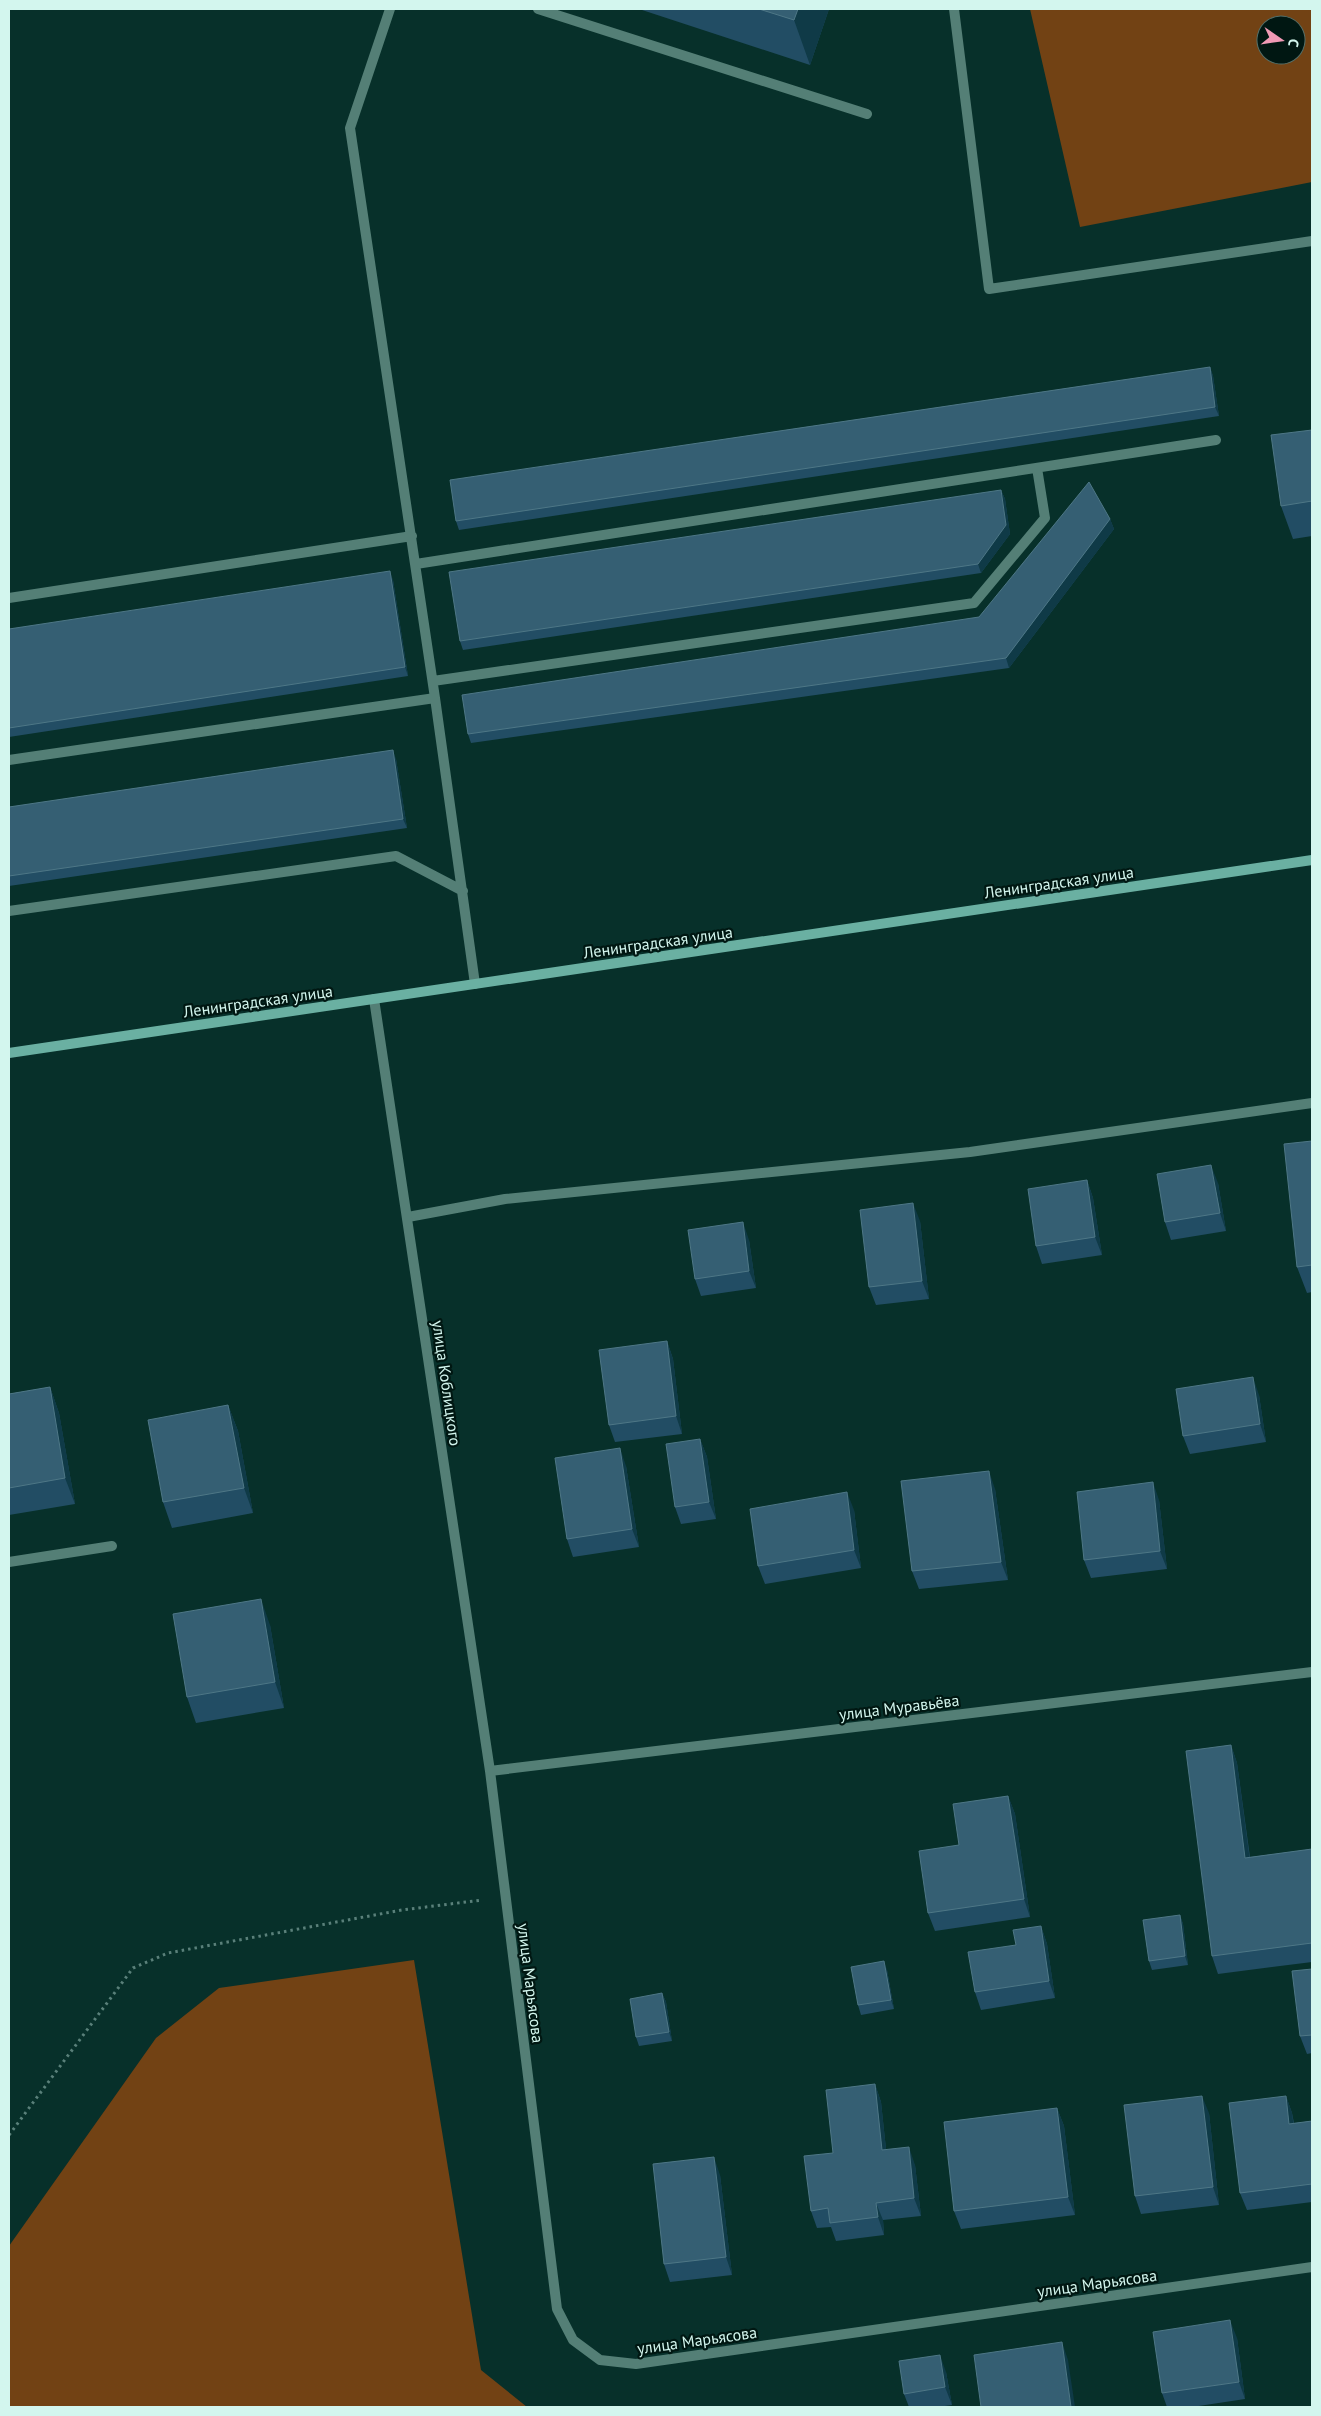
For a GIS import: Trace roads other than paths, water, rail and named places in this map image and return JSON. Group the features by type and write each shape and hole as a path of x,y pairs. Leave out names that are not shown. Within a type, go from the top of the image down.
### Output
{"main road":[{"name":"Ленинградская улица","path":"9,1053 1312,860"}],"street":[{"path":"390,9 350,128 436,698 475,984"},
{"path":"538,9 867,114"},
{"path":"954,9 989,289 1312,240"},
{"path":"416,564 1216,440"},
{"path":"433,680 974,603 1045,518 1037,468"},
{"path":"9,598 412,536"},
{"path":"9,760 436,698"},
{"path":"9,911 396,856 463,891"},
{"name":"улица Коблицкого","path":"374,999 490,1771"},
{"path":"408,1217 505,1199 970,1152 1312,1103"},
{"path":"9,1562 112,1546"},
{"name":"улица Муравьёва","path":"490,1771 1312,1672"},
{"name":"улица Марьясова","path":"490,1771 557,2309 573,2340 600,2360 636,2364 1312,2267"}]}
